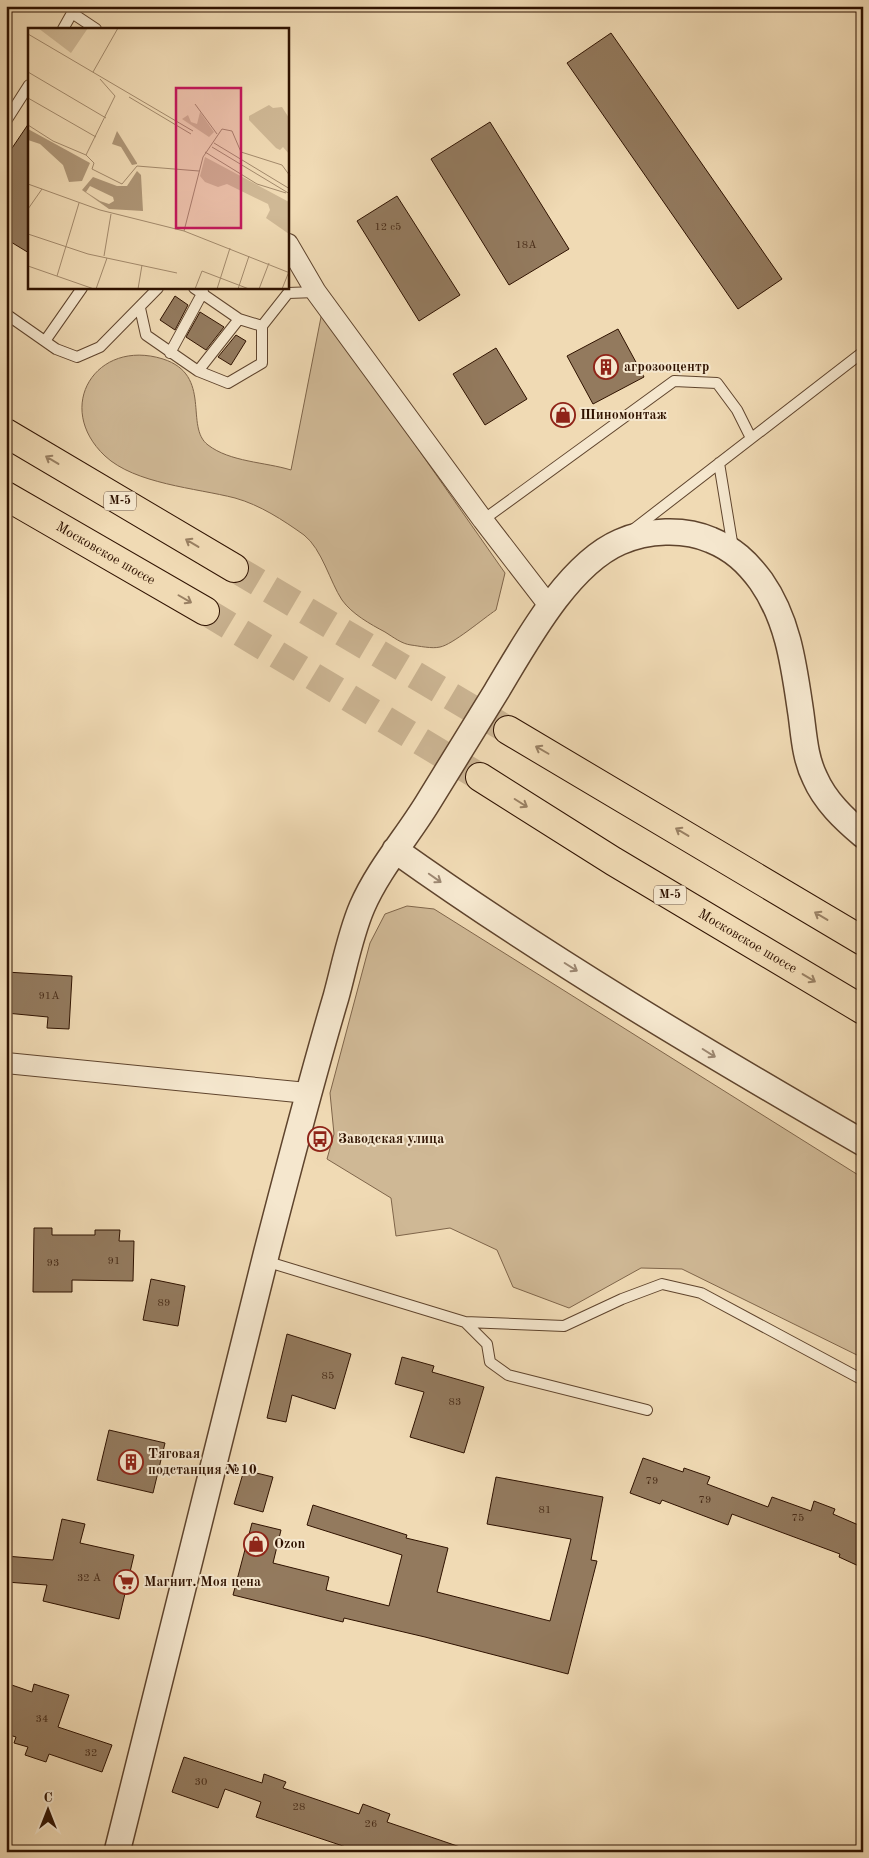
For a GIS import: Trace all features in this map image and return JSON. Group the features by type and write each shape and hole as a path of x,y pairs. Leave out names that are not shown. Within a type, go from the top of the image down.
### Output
{"highway":[{"name":"М-5","path":"6,433 234,568"},
{"name":"Московское шоссе","path":"6,496 205,611"},
{"path":"508,730 863,941"},
{"name":"Московское шоссе","path":"480,777 614,861 863,1010"}],"street":[{"path":"289,246 316,292 483,520 550,607"},
{"path":"117,1852 307,1093 362,906 395,850 423,811 550,607 570,581 593,560 618,542 650,533 676,532 707,538 734,551 750,565 770,594 787,631 794,662 806,752 815,778 829,801 863,835"},
{"path":"395,850 476,908 727,1065 863,1143"},
{"path":"6,1063 307,1093"}],"lane":[{"path":"64,28 72,13 94,28"},
{"path":"6,121 28,87"},
{"path":"45,341 81,289"},
{"path":"6,314 56,349 77,357 100,347 157,289"},
{"path":"170,353 198,290 238,319 262,326"},
{"path":"140,308 146,335 198,371 228,383 262,363 262,326 288,293 316,292"},
{"path":"198,371 238,319"},
{"path":"618,542 863,352"},
{"path":"483,520 674,381 717,383 737,410 751,438"},
{"path":"719,463 734,551"},
{"path":"265,1261 465,1322 564,1326 622,1299 662,1284 702,1293 863,1380"},
{"path":"465,1322 487,1344 490,1362 508,1375 647,1410"}],"shaded area":[{"path":"322,312 505,573 496,610 460,637 437,648 404,643 356,614 342,600 316,549 296,529 271,514 235,498 167,484 132,473 105,456 90,437 83,417 83,398 89,381 101,368 118,358 139,355 163,359 178,367 188,377 193,388 201,437 208,445 227,455 291,470"},
{"path":"407,906 434,909 863,1178 863,1358 682,1269 641,1268 569,1308 513,1287 497,1250 450,1228 396,1236 391,1198 327,1159 334,1134 330,1093 370,943 385,914"}],"building":[{"path":"611,33 782,279 738,309 567,63"},
{"path":"490,122 569,249 509,285 431,159"},
{"path":"28,124 28,252 6,239 6,157"},
{"path":"397,196 460,295 419,321 357,221"},
{"path":"175,296 188,305 175,330 160,320"},
{"path":"200,312 224,327 206,350 186,337"},
{"name":"агрозооцентр","path":"618,329 644,377 593,404 567,356"},
{"path":"236,335 246,341 231,365 218,357"},
{"path":"496,348 527,399 485,425 453,374"},
{"path":"6,972 72,976 69,1029 47,1028 48,1017 6,1013"},
{"path":"34,1228 52,1228 52,1235 95,1235 95,1230 120,1230 119,1241 134,1241 133,1281 72,1280 72,1292 33,1292"},
{"path":"151,1279 185,1286 178,1326 143,1320"},
{"path":"287,1334 351,1354 335,1409 292,1395 286,1422 267,1418"},
{"path":"402,1357 434,1366 432,1372 484,1387 464,1453 410,1437 424,1392 395,1384"},
{"name":"Тяговая подстанция №10","path":"109,1430 165,1443 153,1493 97,1480"},
{"path":"643,1458 683,1472 684,1468 710,1477 707,1484 768,1507 772,1497 811,1511 814,1501 835,1509 833,1514 863,1527 863,1568 839,1557 840,1554 732,1514 728,1525 662,1500 660,1504 630,1493"},
{"path":"244,1470 273,1477 263,1512 234,1504"},
{"path":"496,1477 603,1497 591,1560 597,1561 568,1674 425,1637 344,1618 343,1622 233,1595 252,1523 281,1530 273,1563 329,1577 326,1590 389,1606 402,1555 307,1525 313,1505 407,1535 406,1538 448,1548 437,1592 550,1621 571,1539 487,1524"},
{"path":"62,1519 85,1524 80,1543 134,1555 119,1619 43,1601 47,1585 6,1582 6,1556 53,1560"},
{"path":"6,1683 32,1692 34,1684 69,1695 58,1727 112,1745 102,1772 49,1754 46,1762 25,1755 28,1747 14,1743 16,1737 6,1734"},
{"path":"184,1757 262,1783 264,1774 286,1782 283,1788 359,1814 363,1804 390,1814 387,1822 466,1849 466,1852 361,1852 256,1817 261,1802 225,1789 218,1808 172,1792"}],"tunnel":[{"path":"234,568 508,730"},
{"path":"205,611 480,777"}],"place":[{"name":"агрозооцентр","path":"606,367"},
{"name":"Шиномонтаж","path":"563,415"},
{"name":"Заводская улица","path":"320,1139"},
{"name":"Тяговая подстанция №10","path":"131,1462"},
{"name":"Ozon","path":"256,1544"},
{"name":"Магнит. Моя цена","path":"126,1582"}]}
